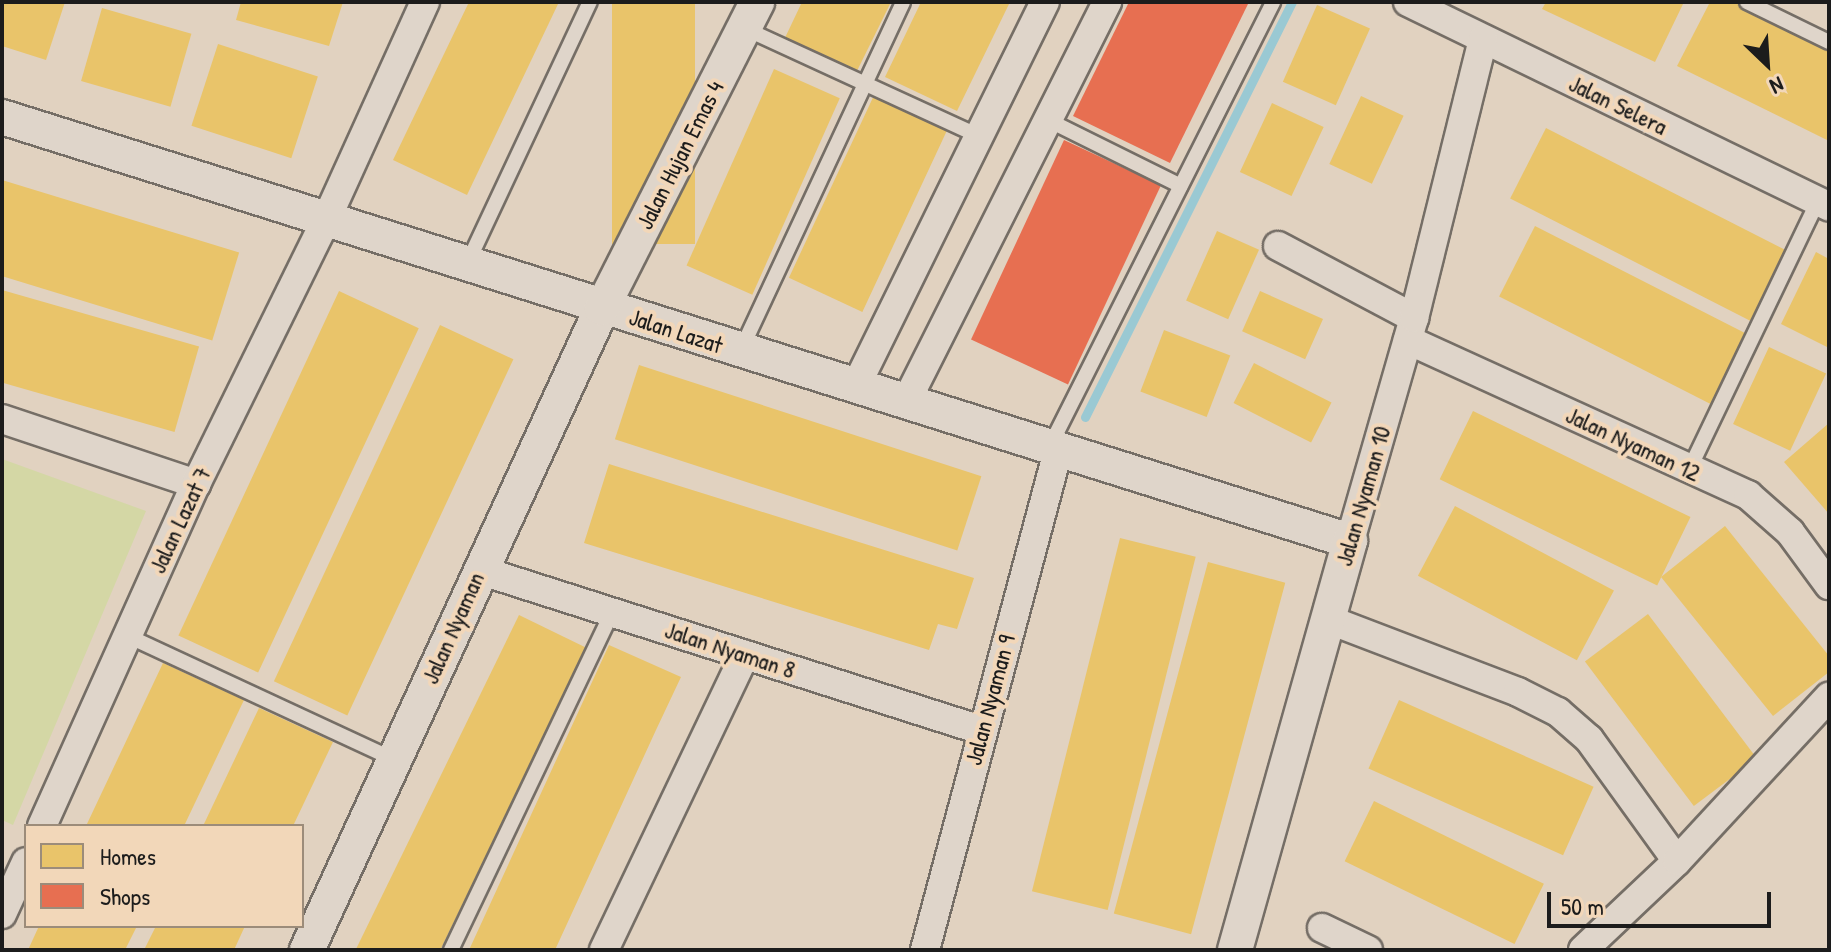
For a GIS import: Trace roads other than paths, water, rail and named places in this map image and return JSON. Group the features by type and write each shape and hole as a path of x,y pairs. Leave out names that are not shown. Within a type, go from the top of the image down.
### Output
{"street":[{"name":"Jalan Lazat 7","path":"43,824 196,484 327,218 425,2"},
{"path":"855,388 1045,2"},
{"path":"905,404 1107,2"},
{"name":"Jalan Selera","path":"1408,2 1823,203"},
{"name":"Jalan Hujan Emas 4","path":"602,308 752,15"},
{"name":"Jalan Nyaman 10","path":"1235,950 1411,329 1483,39"},
{"name":"Jalan Lazat","path":"2,117 905,404 1350,541"},
{"name":"Jalan Nyaman 12","path":"1278,246 1411,329 1689,470 1748,495 1790,532 1829,585"},
{"name":"Jalan Nyaman","path":"307,950 602,308"},
{"path":"2,419 196,484"},
{"name":"Jalan Nyaman 9","path":"925,950 1053,450"},
{"name":"Jalan Nyaman 8","path":"479,570 981,730"},
{"path":"1327,619 1518,692 1558,712 1589,739 1677,861"},
{"path":"604,950 745,655"},
{"path":"1583,950 1677,861 1829,697"},
{"path":"2,914 17,863"},
{"path":"1322,928 1368,950"}],"lane":[{"path":"467,264 590,2"},
{"path":"740,352 903,2"},
{"path":"1053,450 1273,2"},
{"path":"1747,2 1829,42"},
{"path":"752,15 864,85 979,136"},
{"path":"1048,120 1181,186"},
{"path":"1689,470 1823,203"},
{"path":"451,950 612,612"},
{"path":"128,636 395,760"}],"waterway":[{"path":"1085,417 1292,2"}]}
